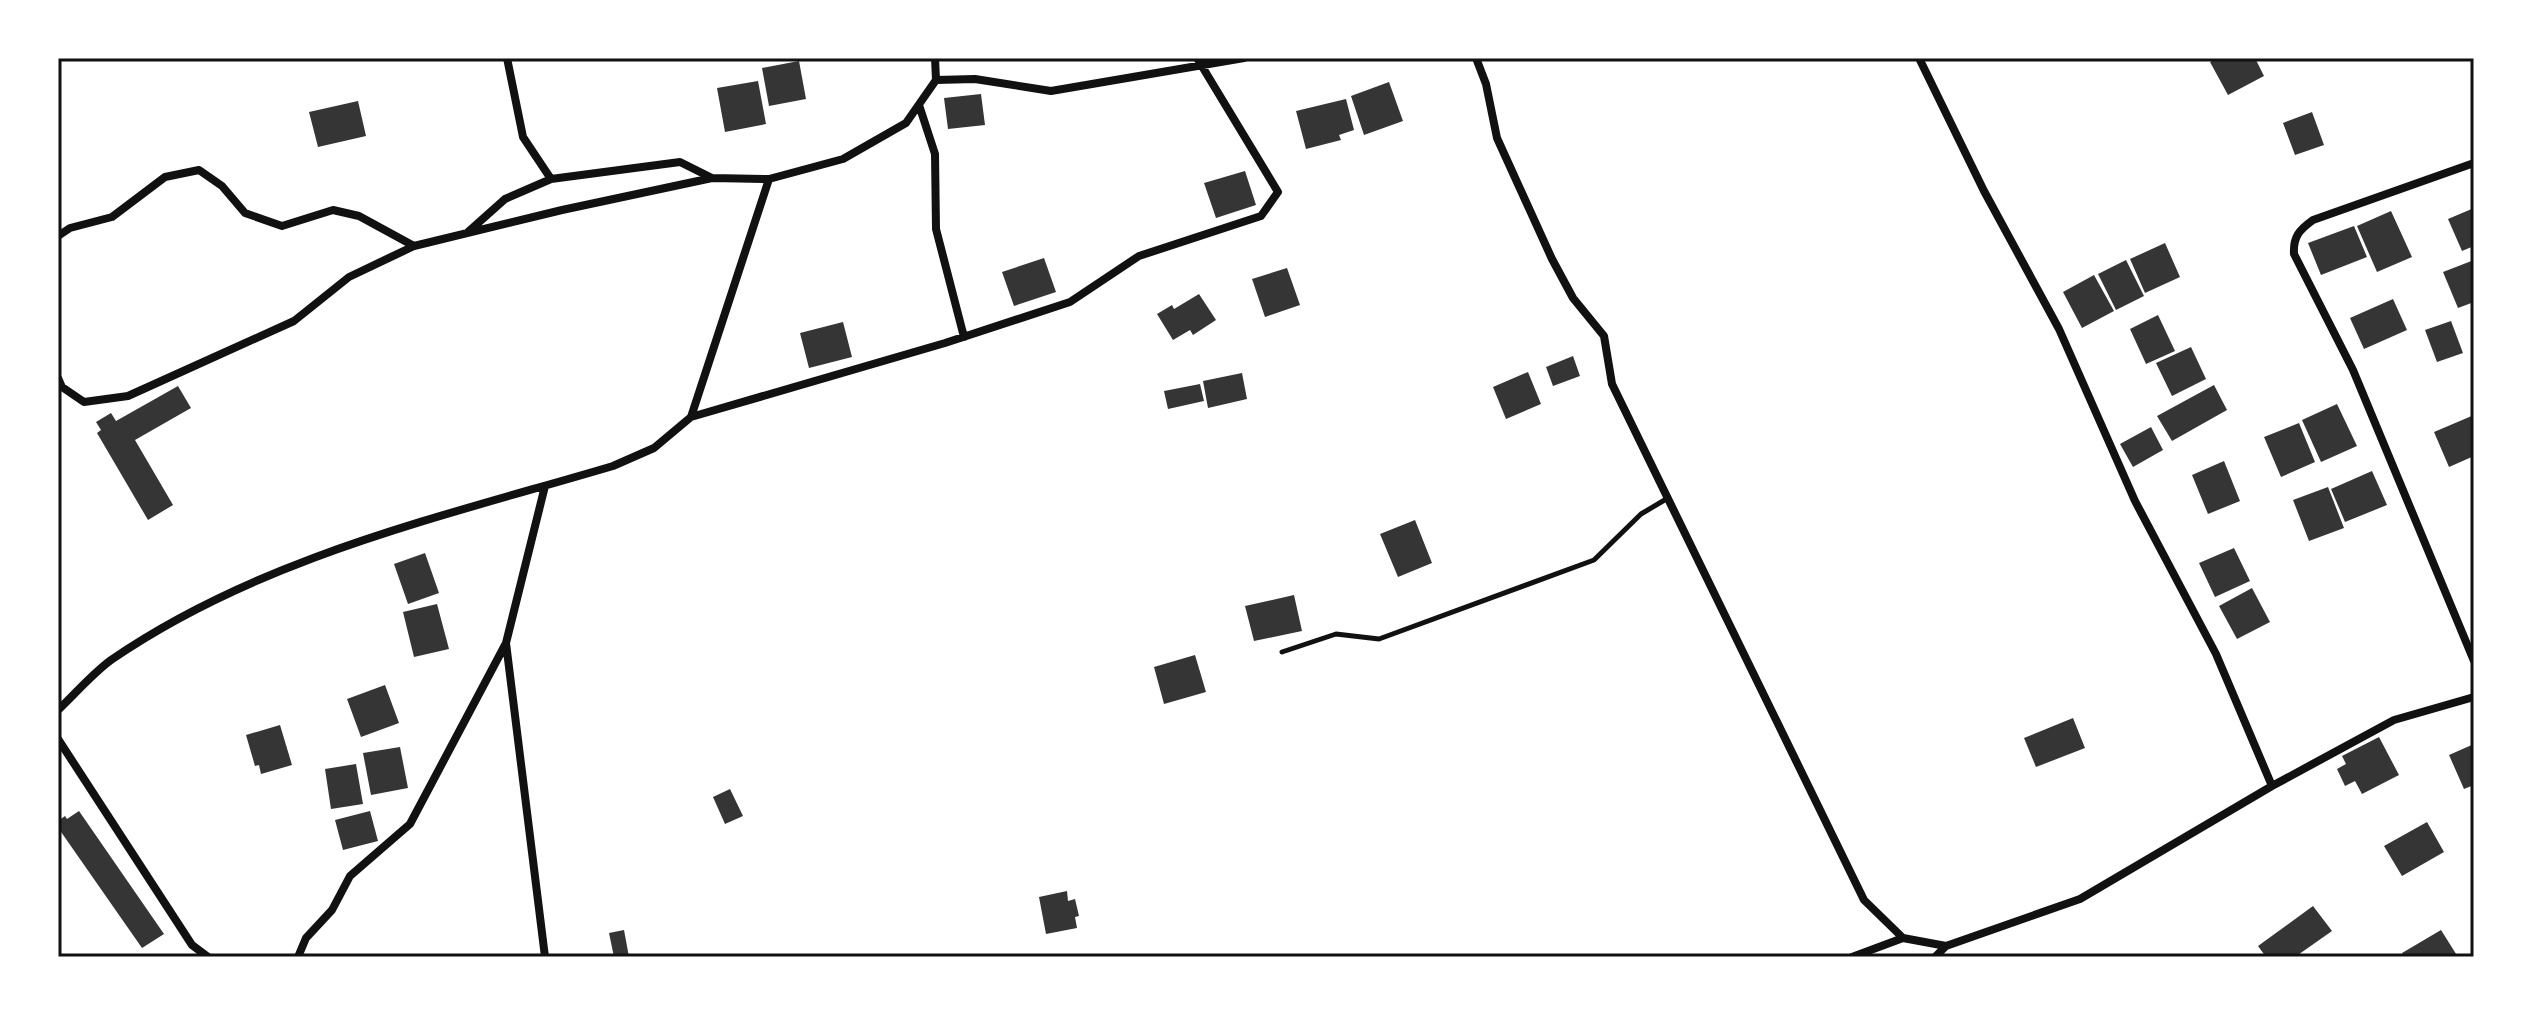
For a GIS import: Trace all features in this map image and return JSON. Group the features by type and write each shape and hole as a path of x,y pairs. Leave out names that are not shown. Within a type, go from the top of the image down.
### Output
{"street":[{"path":"507,58 523,137 551,179"},
{"path":"58,378 62,387 84,402 128,396 294,321 349,277 414,246 712,178 769,179 843,159 906,123 936,80 935,58"},
{"path":"936,80 975,79 1051,91 1198,62 1244,58"},
{"path":"1476,58 1486,84 1497,138 1573,298 1604,336 1612,384 1864,900 1903,938"},
{"path":"1919,58 1984,191 2059,329 2135,501 2216,654 2272,786"},
{"path":"58,710 109,662 216,598 326,551 613,466 654,448 691,417 964,337 1070,302 1139,256 1261,216 1278,192 1198,62"},
{"path":"919,105 935,154 936,229 964,337"},
{"path":"465,235 505,199 551,179 680,162 712,178"},
{"path":"2474,163 2313,220 2299,230 2293,243 2294,254 2353,370 2474,661"},
{"path":"58,236 70,228 112,217 165,177 199,170 222,186 245,213 282,226 333,210 359,216 414,246"},
{"path":"691,417 769,179"},
{"path":"298,957 306,938 332,910 350,876 410,824 506,643 545,486"},
{"path":"506,643 545,957"},
{"path":"1935,957 1946,946 2080,899 2272,786 2394,720 2474,697"},
{"path":"58,739 192,945 208,957"},
{"path":"1852,957 1903,938 1946,946"}],"lane":[{"path":"1282,652 1336,634 1379,639 1594,560 1641,514 1668,498"}],"building":[{"path":"2217,58 2255,58 2264,76 2228,95 2210,62"},
{"path":"799,61 806,99 769,106 762,68"},
{"path":"758,81 766,124 725,132 717,88"},
{"path":"1389,82 1403,121 1364,135 1351,96"},
{"path":"981,94 985,125 948,129 944,98"},
{"path":"1346,99 1354,130 1339,135 1341,140 1306,149 1296,111"},
{"path":"358,101 366,136 318,147 309,112"},
{"path":"2312,112 2324,145 2295,155 2283,123"},
{"path":"1245,171 1256,205 1216,218 1204,183"},
{"path":"2474,208 2474,246 2462,251 2448,219"},
{"path":"2391,211 2412,257 2377,272 2357,226"},
{"path":"2354,226 2367,257 2321,275 2308,243"},
{"path":"2165,243 2180,277 2145,293 2130,259"},
{"path":"1044,258 1056,292 1014,306 1002,272"},
{"path":"2126,260 2144,296 2116,310 2098,274"},
{"path":"2474,260 2474,302 2458,308 2443,272"},
{"path":"1287,268 1300,305 1265,317 1252,279"},
{"path":"2094,275 2114,311 2082,328 2063,292"},
{"path":"1199,294 1216,320 1193,335 1190,330 1173,340 1157,314 1172,305 1174,309"},
{"path":"2393,299 2407,330 2364,349 2350,318"},
{"path":"2158,315 2175,351 2146,364 2130,329"},
{"path":"2451,321 2463,353 2437,362 2425,330"},
{"path":"843,322 852,357 809,368 800,333"},
{"path":"2191,347 2206,379 2172,396 2156,363"},
{"path":"1573,356 1580,376 1553,386 1546,367"},
{"path":"1528,372 1541,404 1506,419 1493,387"},
{"path":"1242,373 1247,399 1208,408 1203,381"},
{"path":"1200,384 1204,401 1168,409 1164,391"},
{"path":"2214,385 2227,410 2172,441 2157,416"},
{"path":"178,386 191,408 135,440 173,505 148,520 97,433 101,430 96,422 111,413 116,421"},
{"path":"2337,404 2357,446 2321,462 2302,420"},
{"path":"2474,415 2474,456 2449,467 2434,432"},
{"path":"2299,423 2315,462 2281,477 2264,437"},
{"path":"2151,427 2163,450 2133,467 2120,444"},
{"path":"2224,461 2240,501 2208,514 2192,475"},
{"path":"2372,471 2387,505 2345,522 2331,489"},
{"path":"2328,487 2344,528 2309,541 2293,500"},
{"path":"1415,520 1432,563 1398,577 1380,534"},
{"path":"2234,548 2250,581 2215,597 2199,563"},
{"path":"425,553 439,593 408,604 394,564"},
{"path":"2252,588 2270,622 2237,639 2219,606"},
{"path":"1294,595 1302,631 1254,641 1245,606"},
{"path":"437,604 449,649 414,657 403,612"},
{"path":"1195,655 1206,692 1164,704 1154,667"},
{"path":"385,685 399,723 361,737 347,699"},
{"path":"2073,718 2085,748 2036,767 2024,738"},
{"path":"280,725 292,765 261,774 259,765 255,766 246,735"},
{"path":"2379,737 2399,775 2362,794 2355,781 2345,786 2337,769 2346,764 2342,756"},
{"path":"2474,744 2474,785 2464,789 2449,755"},
{"path":"400,747 408,788 371,795 363,753"},
{"path":"356,764 363,804 331,809 325,769"},
{"path":"730,789 743,816 725,824 713,797"},
{"path":"79,811 164,934 142,948 59,829 58,821"},
{"path":"370,811 378,841 343,850 335,820"},
{"path":"2427,822 2444,852 2402,876 2384,846"},
{"path":"1067,891 1068,901 1075,899 1079,916 1075,917 1077,928 1046,934 1039,897"},
{"path":"2313,906 2332,931 2295,957 2266,957 2258,946"},
{"path":"624,930 629,957 614,957 609,933"},
{"path":"2441,930 2458,957 2404,957 2402,953"}]}
